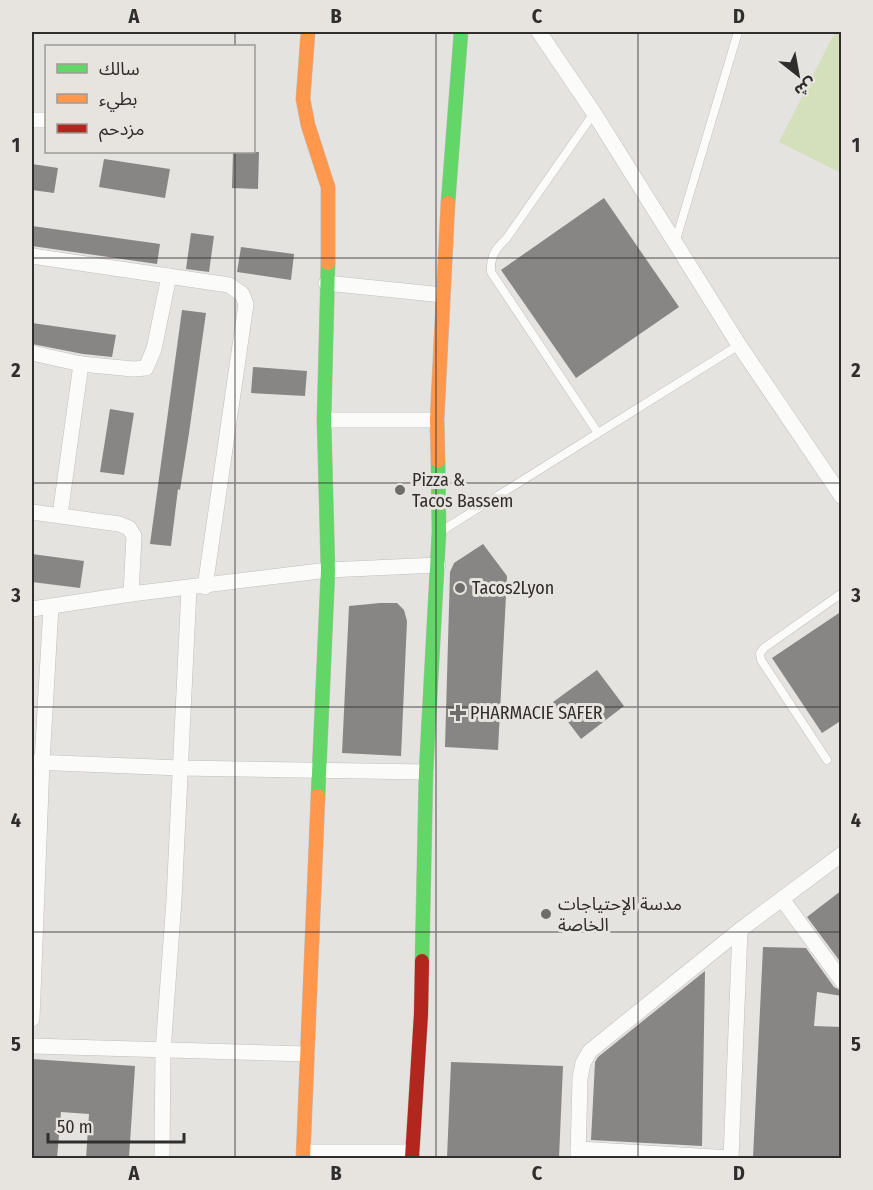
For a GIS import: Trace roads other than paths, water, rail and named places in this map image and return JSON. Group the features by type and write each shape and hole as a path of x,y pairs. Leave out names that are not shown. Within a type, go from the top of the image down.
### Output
{"main road":[{"path":"304,1155 328,570 324,420 328,187 308,126 303,99 308,32"},
{"path":"451,32 459,46"},
{"path":"412,1155 421,1014 426,772 438,565 437,420 460,32"}],"street":[{"path":"539,32 594,113 739,345 842,497"},
{"path":"32,256 229,285 242,294 246,304 206,586"},
{"path":"32,354 81,364 146,368 154,348 169,276"},
{"path":"326,283 443,295"},
{"path":"60,515 81,364"},
{"path":"324,420 437,420"},
{"path":"32,512 119,524 129,528 134,536 131,594"},
{"path":"32,609 131,594 328,570 438,565"},
{"path":"162,1158 163,1051 189,588"},
{"path":"32,1019 37,762 51,607"},
{"path":"37,762 180,768 426,772"},
{"path":"740,930 731,1158 578,1154 580,1078 583,1063 590,1050 740,930 842,854"},
{"path":"782,899 842,981"},
{"path":"32,1046 307,1053"},
{"path":"304,1155 412,1155"}],"lane":[{"path":"675,244 738,32"},
{"path":"594,113 506,239 495,250 490,261 491,272 598,433"},
{"path":"439,532 739,345"},
{"path":"827,760 761,660 760,653 842,593"}],"place":[{"name":"Pizza & Tacos Bassem","path":"400,490"},
{"name":"Tacos2Lyon","path":"460,588"},
{"name":"PHARMACIE SAFER","path":"458,713"},
{"name":"مدسة الإحتياجات الخاصة","path":"546,914"}]}
